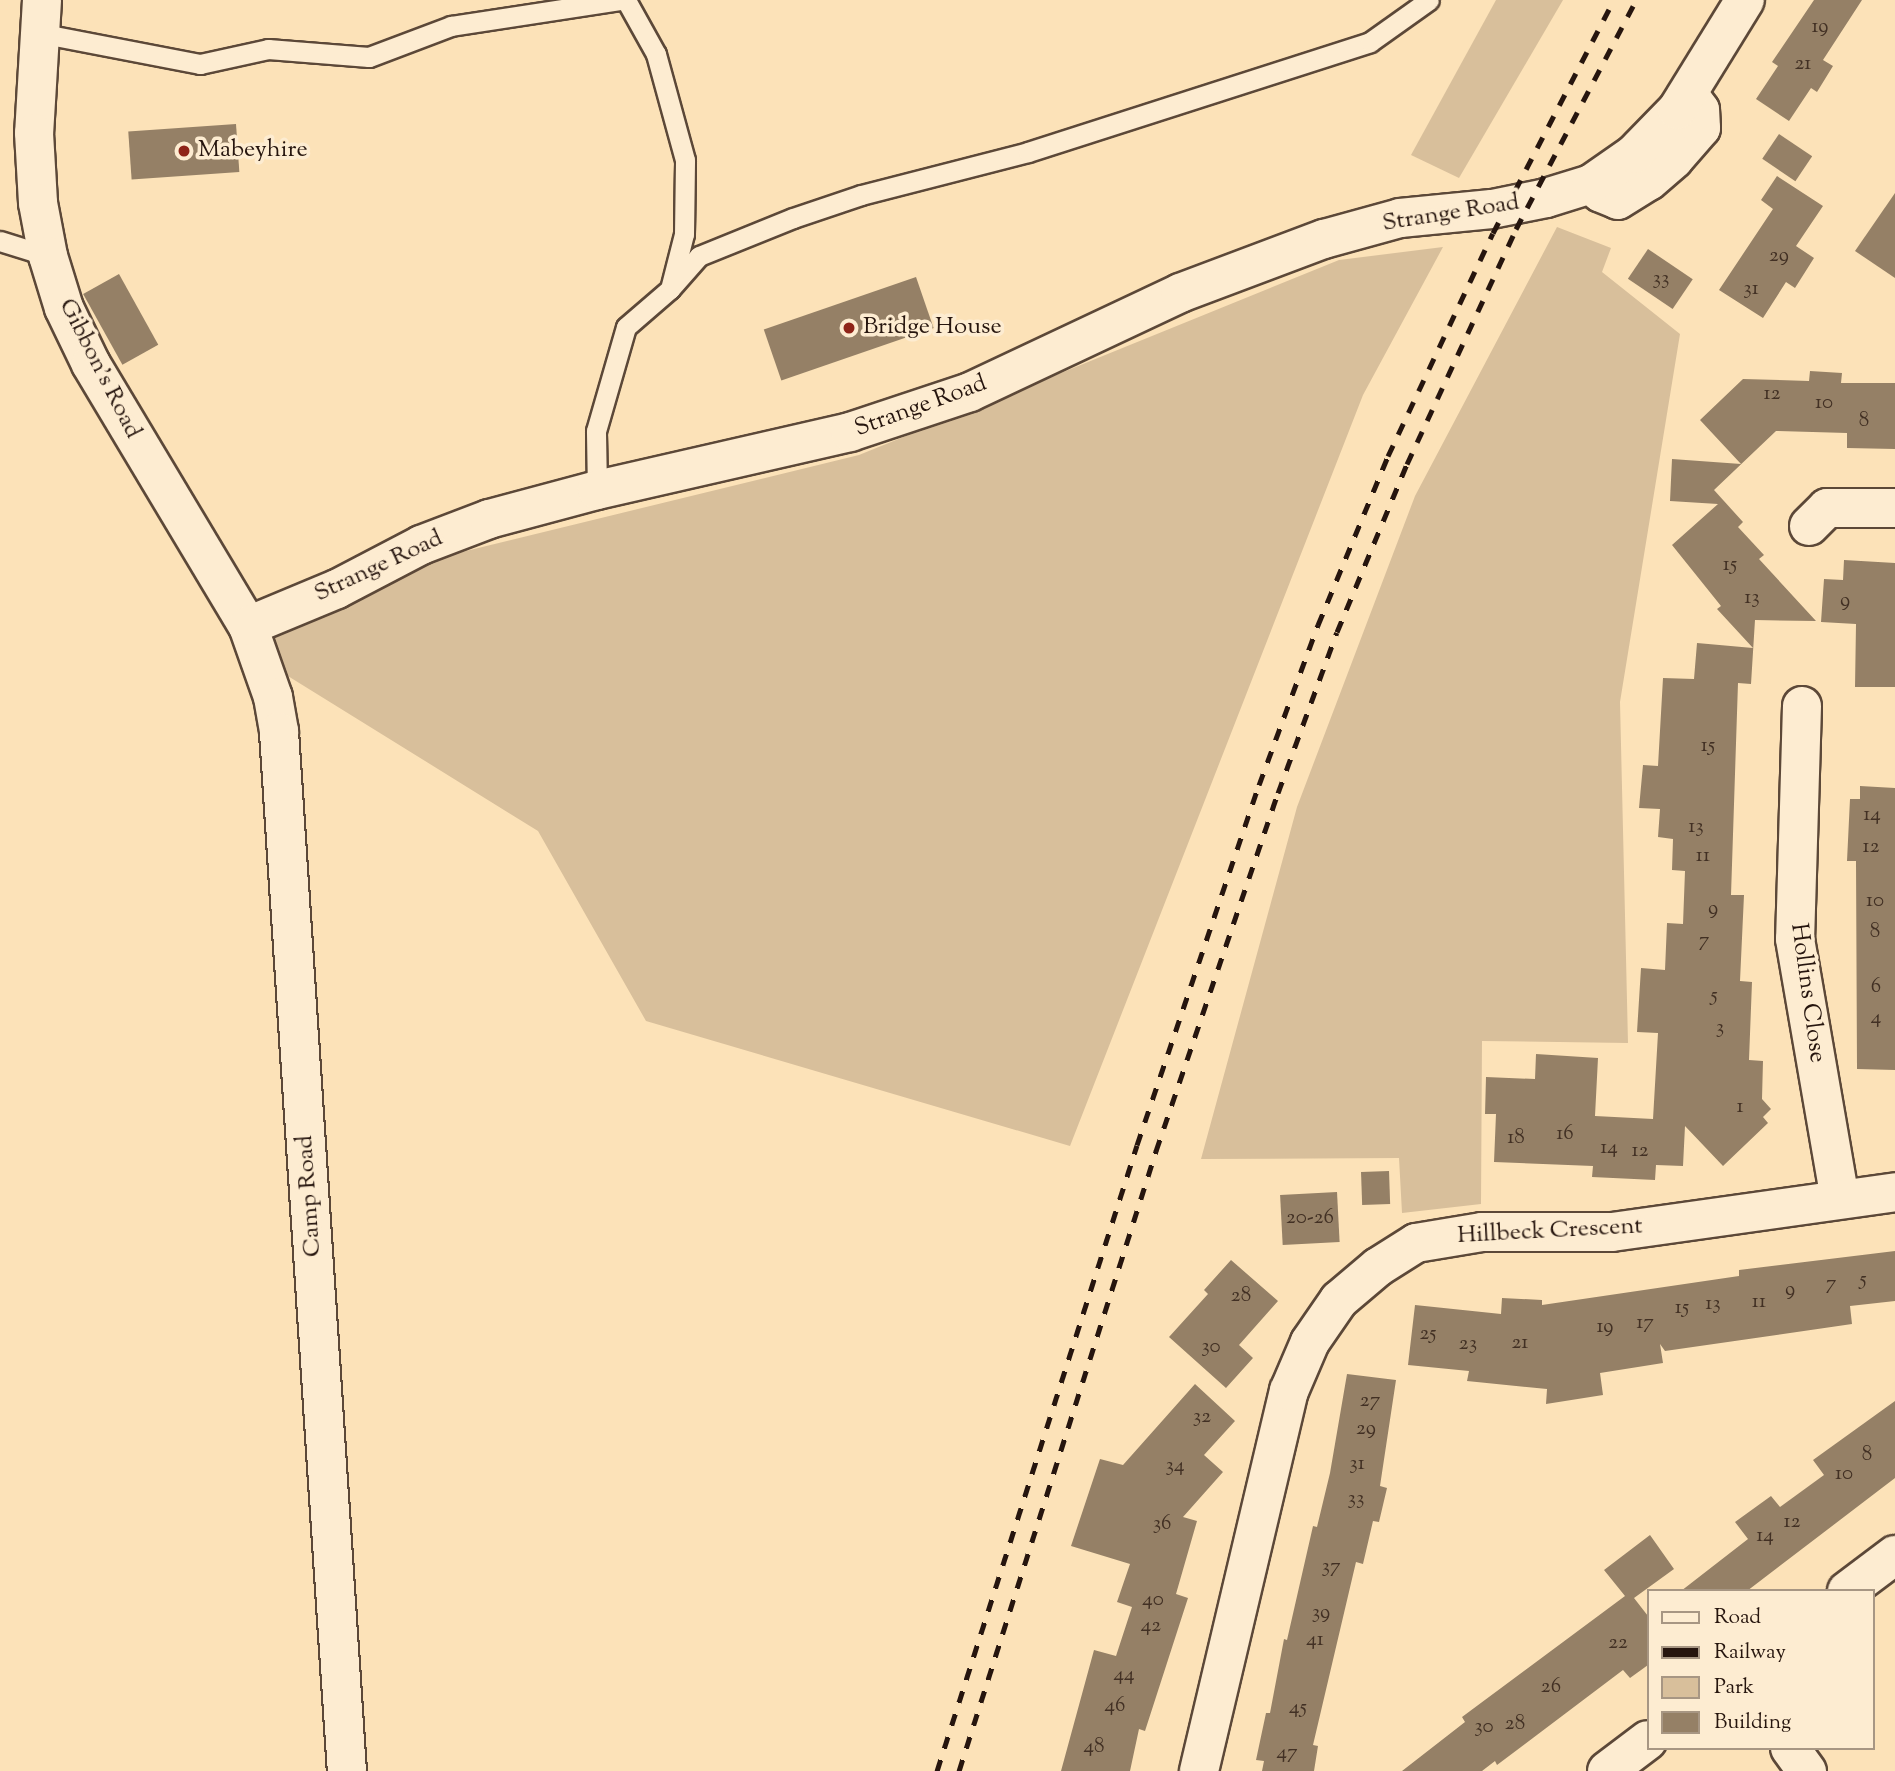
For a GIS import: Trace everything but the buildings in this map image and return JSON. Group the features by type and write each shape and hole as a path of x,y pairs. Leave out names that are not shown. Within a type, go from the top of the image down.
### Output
{"street":[{"name":"Strange Road","path":"248,626 337,589 433,541 489,519 597,490 850,432 970,392 1180,293 1324,239 1400,218 1492,209 1546,198 1591,184 1634,155 1689,95 1745,0"},
{"name":"Gibbon's Road","path":"41,16 34,133 38,203 48,256 65,308 91,364 248,626"},
{"path":"1816,508 1895,509"},
{"name":"Camp Road","path":"248,626 265,666 279,732 347,1771"},
{"name":"Hollins Close","path":"1802,706 1818,744 1796,939 1840,1199"},
{"name":"Hillbeck Crescent","path":"1199,1771 1289,1391 1310,1342 1339,1300 1378,1267 1416,1243 1482,1232 1612,1232 1895,1192"},
{"path":"1850,1589 1895,1555"},
{"path":"1607,1771 1646,1742"},
{"path":"1791,1750 1807,1771"}],"lane":[{"path":"41,16 200,64 268,49 369,57 451,26 620,0"},
{"path":"626,0 656,54 685,160 684,234 670,289"},
{"path":"597,490 596,431 626,327 670,289 699,256 793,218 862,195 1028,152 1370,42 1429,0"},
{"path":"0,241 48,256"}],"green space":[{"path":"1496,0 1563,0 1459,178 1411,155"},
{"path":"1557,227 1611,248 1602,272 1680,334 1620,702 1628,1043 1482,1041 1481,1204 1402,1213 1399,1158 1201,1159 1297,807 1415,496"},
{"path":"1443,247 1363,395 1070,1146 646,1021 538,831 246,650 425,561 859,455 1339,260"}],"railway":[{"path":"937,1771 1137,1145 1259,785 1318,625 1388,456 1493,233 1614,0"},
{"path":"959,1771 1156,1151 1278,793 1337,632 1407,464 1516,229 1636,0"}],"place":[{"name":"Mabeyhire","path":"184,151"},
{"name":"Bridge House","path":"849,328"}]}
